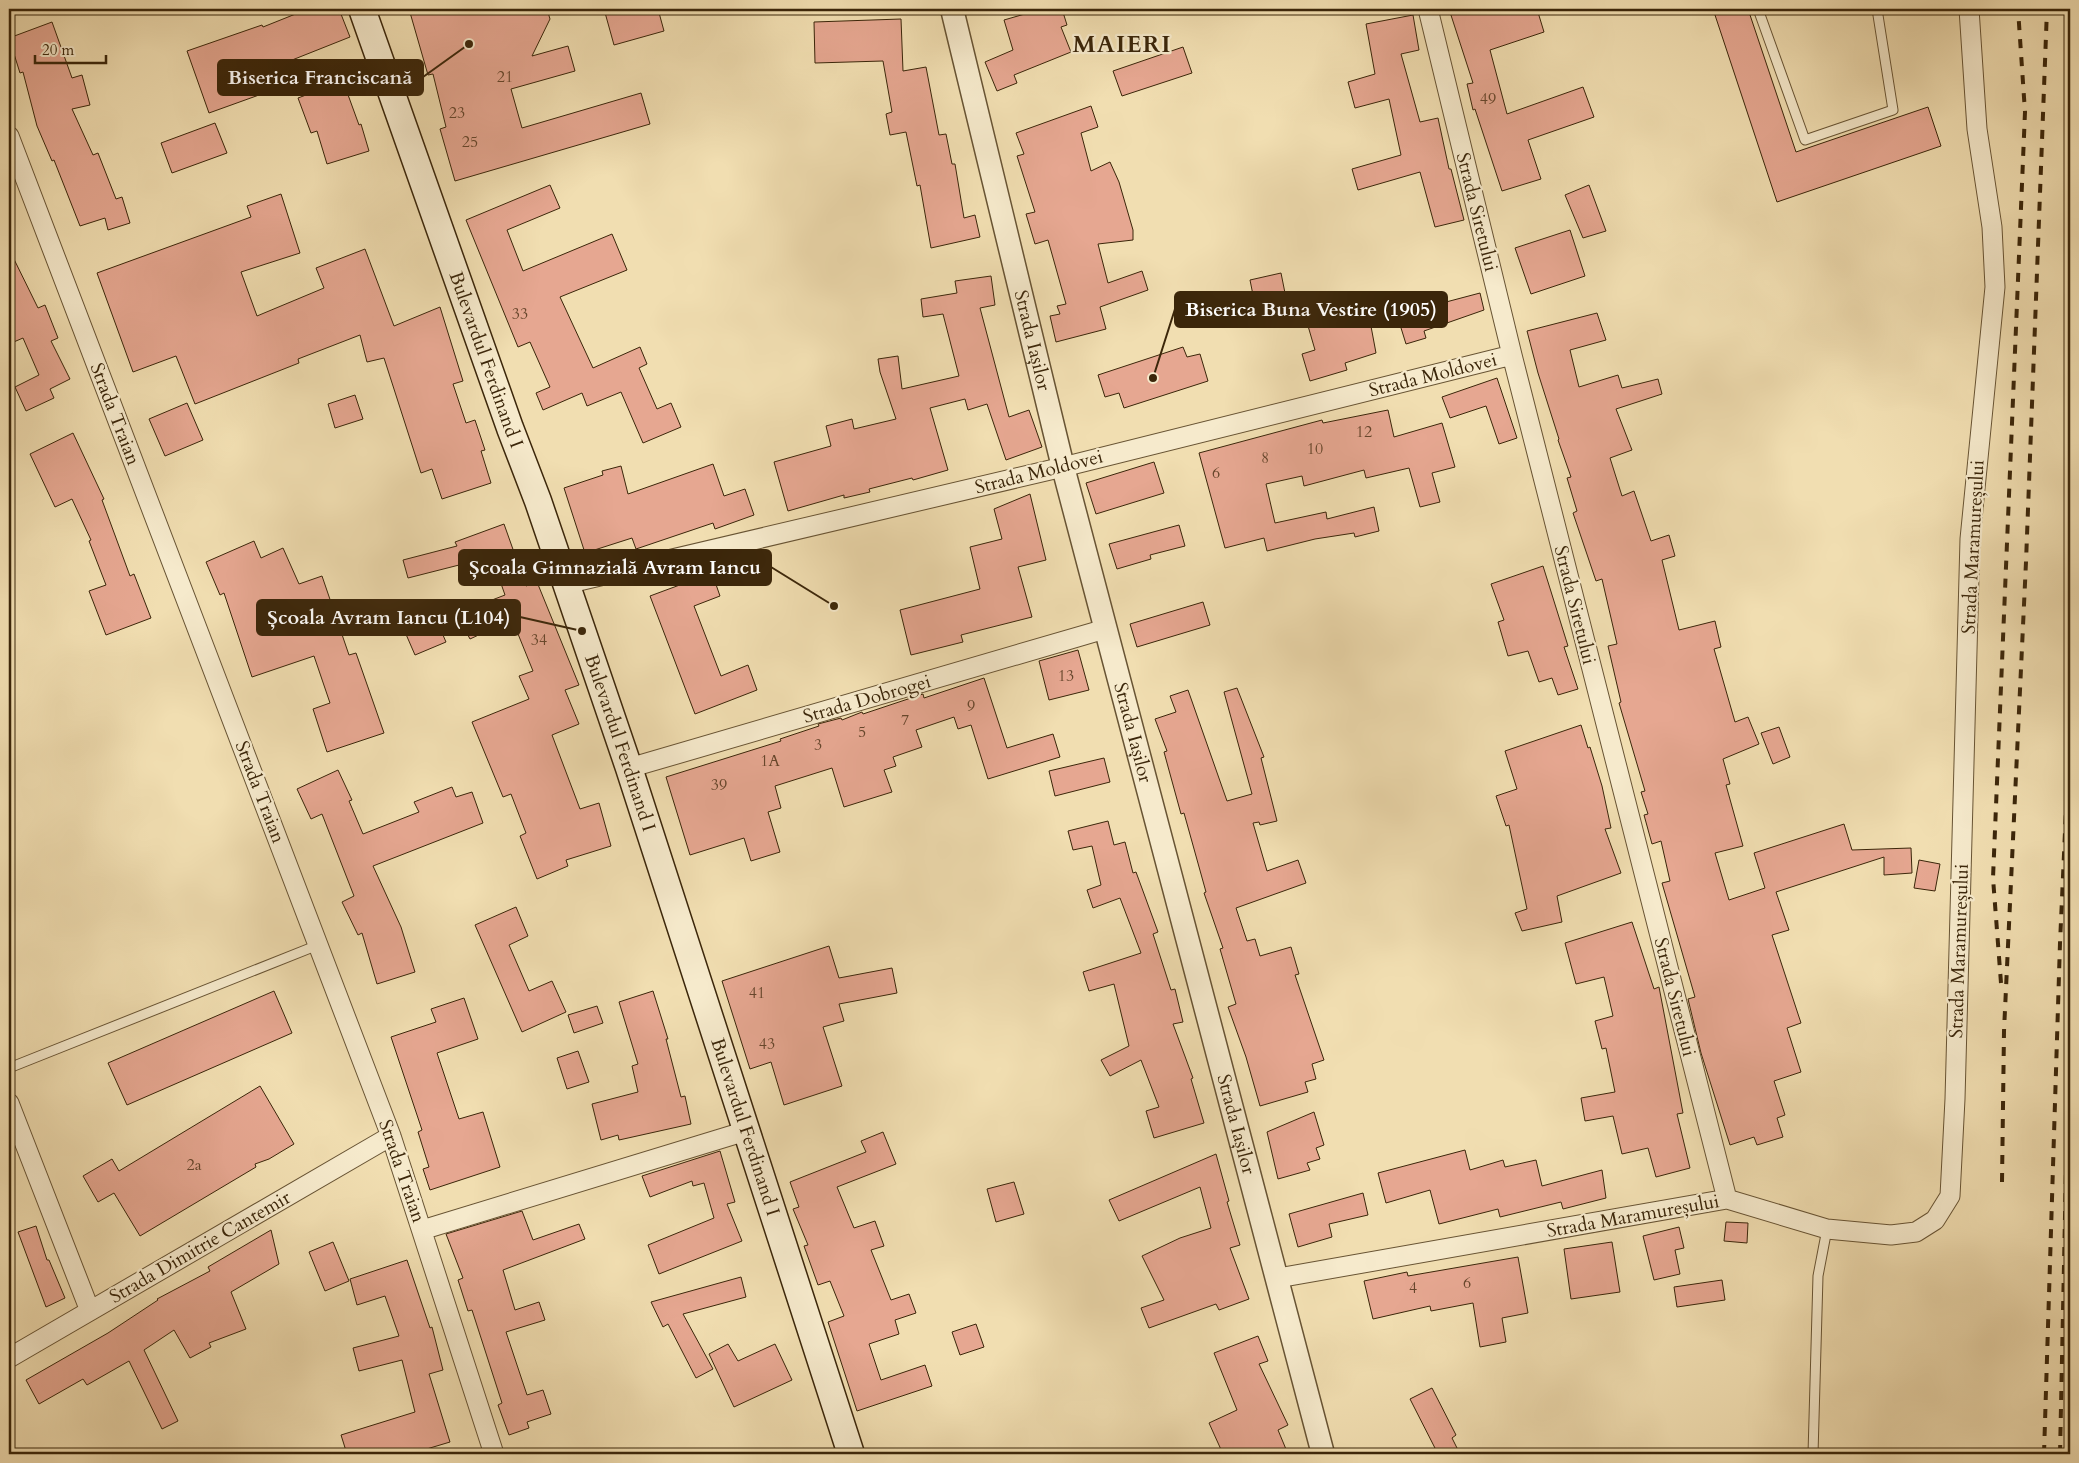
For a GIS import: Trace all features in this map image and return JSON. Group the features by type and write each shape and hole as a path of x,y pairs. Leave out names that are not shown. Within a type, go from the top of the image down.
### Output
{"main road":[{"name":"Bulevardul Ferdinand I","path":"362,9 510,428 538,501 628,768 851,1454"}],"street":[{"name":"Strada Iașilor","path":"952,9 1063,467 1323,1454"},
{"name":"Strada Siretului","path":"1428,9 1512,355 1726,1199"},
{"name":"Strada Maramureșului","path":"1278,1278 1726,1199 1827,1229 1891,1235 1916,1232 1935,1220 1950,1196 1956,1079 1970,539 1994,287 1992,227 1976,129 1970,9"},
{"name":"Strada Traian","path":"9,136 392,1136 494,1454"},
{"name":"Strada Moldovei","path":"566,584 1063,467 1512,355"},
{"name":"Strada Dobrogei","path":"628,768 1105,629"},
{"path":"9,1103 90,1311"},
{"path":"422,1230 746,1131"},
{"name":"Strada Dimitrie Cantemir","path":"9,1358 392,1136"}],"lane":[{"path":"1758,9 1805,140 1893,110 1877,9"},
{"path":"9,1068 318,945"},
{"path":"1813,1454 1818,1276 1827,1229"}],"building":[{"path":"308,9 339,9 350,37 277,66 284,86 209,113 187,51 262,25 263,27"},
{"path":"409,9 547,9 550,19 532,56 568,46 575,71 511,89 522,128 641,93 650,124 455,181 440,129 446,127 433,74 428,75"},
{"path":"604,9 658,9 664,31 614,45"},
{"path":"1042,9 1062,9 1067,25 1061,27 1071,52 1014,75 1017,83 997,91 985,62 1013,50 1004,20"},
{"path":"1449,9 1537,9 1544,32 1490,50 1507,114 1583,87 1594,117 1528,140 1541,179 1502,191 1475,109 1473,110 1467,84 1473,83"},
{"path":"1713,9 1748,9 1796,152 1928,107 1941,146 1777,202"},
{"path":"1413,15 1419,50 1401,54 1420,122 1438,118 1449,169 1451,169 1464,220 1435,227 1420,172 1358,190 1352,169 1401,155 1389,99 1355,108 1348,82 1375,74 1366,24"},
{"path":"901,19 903,71 926,67 939,135 946,134 952,164 955,164 964,218 975,215 980,237 931,248 920,185 917,186 906,132 890,135 886,114 892,112 883,61 815,63 814,22"},
{"path":"52,22 72,78 82,75 90,105 72,109 93,155 98,153 116,199 122,197 130,223 108,230 105,218 80,226 54,160 52,161 37,126 23,72 20,73 9,38"},
{"path":"1183,47 1192,73 1122,96 1113,71"},
{"path":"343,81 359,125 361,124 369,151 327,164 317,131 311,133 298,98"},
{"path":"1091,106 1098,127 1081,133 1091,171 1110,162 1119,182 1133,230 1133,240 1098,244 1108,283 1142,271 1148,290 1100,307 1106,329 1056,342 1050,316 1060,314 1057,306 1066,304 1048,240 1035,244 1026,214 1035,212 1017,156 1024,154 1016,133"},
{"path":"215,123 227,153 172,173 161,143"},
{"path":"550,185 560,208 507,230 523,271 612,234 627,270 560,297 593,368 640,347 647,364 639,368 657,409 671,403 681,427 643,443 621,392 587,406 582,393 543,410 536,393 550,387 530,342 518,347 466,220"},
{"path":"1589,185 1606,231 1583,238 1565,195"},
{"path":"281,194 300,253 241,272 257,316 324,288 316,268 365,249 394,326 440,307 463,381 453,384 466,423 475,420 485,450 481,451 491,483 442,499 432,469 421,473 384,358 367,362 360,335 298,359 299,363 195,404 176,356 133,372 97,273 251,217 247,206"},
{"path":"1570,230 1585,276 1531,294 1515,248"},
{"path":"9,249 38,308 45,305 58,338 51,341 70,379 50,389 54,398 26,411 15,387 39,375 23,338 9,344"},
{"path":"1281,273 1286,298 1255,305 1250,280"},
{"path":"991,276 995,305 980,308 1009,417 1029,410 1042,447 1006,460 987,404 968,410 965,399 930,408 948,470 913,480 912,478 869,489 870,492 844,498 844,495 788,511 774,462 831,446 826,426 852,419 854,429 896,419 880,372 878,359 898,356 902,389 959,376 943,314 923,317 921,299 957,293 955,281"},
{"path":"1480,293 1484,310 1424,331 1426,338 1406,344 1397,315"},
{"path":"1351,306 1357,325 1370,321 1376,353 1345,363 1347,370 1310,381 1302,354 1315,350 1306,319"},
{"path":"1597,313 1606,340 1570,350 1579,387 1618,375 1622,388 1658,379 1662,394 1616,409 1632,450 1610,458 1622,496 1634,491 1651,541 1669,535 1675,556 1662,560 1679,630 1715,621 1721,647 1714,649 1735,722 1748,717 1759,744 1723,759 1730,784 1726,785 1743,846 1715,853 1729,900 1765,888 1754,853 1844,824 1852,850 1911,848 1912,873 1884,875 1884,857 1776,892 1789,930 1772,935 1801,1023 1787,1028 1801,1072 1774,1081 1785,1115 1777,1118 1783,1137 1757,1145 1754,1137 1730,1145 1701,1053 1688,999 1695,997 1662,883 1670,881 1661,841 1652,844 1644,815 1648,814 1641,792 1645,791 1619,703 1621,702 1608,646 1617,644 1602,579 1596,581 1573,513 1577,511 1567,478 1571,477 1558,440 1527,331"},
{"path":"1183,347 1187,357 1200,354 1208,381 1124,408 1119,393 1105,397 1098,375"},
{"path":"1497,378 1517,438 1499,444 1486,406 1450,418 1442,397"},
{"path":"355,395 363,419 335,428 328,404"},
{"path":"187,403 203,440 165,456 149,419"},
{"path":"1388,410 1394,437 1442,423 1455,467 1432,473 1440,502 1420,507 1409,468 1366,478 1364,470 1304,486 1302,476 1266,484 1275,523 1326,512 1327,519 1374,507 1379,531 1355,537 1354,533 1315,539 1267,551 1264,538 1225,548 1199,453 1322,420 1323,423"},
{"path":"73,433 104,499 102,500 130,576 134,574 151,618 106,635 89,591 106,585 89,541 91,540 72,499 55,507 30,454"},
{"path":"1154,462 1164,493 1096,514 1086,483"},
{"path":"713,464 724,496 745,489 754,515 715,529 713,523 636,549 632,538 585,553 564,488 603,475 602,471 621,466 628,494"},
{"path":"1030,494 1046,560 1018,567 1032,617 961,635 963,642 911,655 900,610 980,589 970,547 1002,539 994,509"},
{"path":"504,524 526,586 537,582 579,685 565,690 579,724 552,735 580,809 599,803 611,846 566,860 568,866 537,879 520,836 526,833 511,794 503,797 472,722 529,699 519,676 533,671 516,629 506,633 502,624 470,639 461,622 494,605 492,600 505,595 492,558 465,568 463,564 408,578 403,560 457,546 455,542"},
{"path":"1179,525 1185,546 1150,555 1151,559 1117,569 1109,544"},
{"path":"254,541 261,558 283,548 299,584 322,576 349,655 356,653 384,733 327,752 313,709 330,703 314,656 252,677 224,593 220,595 206,562"},
{"path":"1543,566 1568,646 1564,647 1578,689 1558,695 1552,678 1539,682 1528,651 1508,656 1498,622 1504,620 1491,584"},
{"path":"712,573 720,596 694,606 721,676 748,665 757,690 695,714 650,596"},
{"path":"1203,602 1210,625 1137,647 1130,624"},
{"path":"436,619 446,642 415,655 405,632"},
{"path":"1078,650 1089,690 1049,700 1039,661"},
{"path":"984,678 1007,748 1053,734 1060,757 988,779 971,725 958,729 954,717 916,730 922,747 893,757 896,766 884,770 892,792 844,807 832,768 775,786 781,808 768,812 780,852 751,861 744,838 690,855 666,777 781,741 780,739 819,726 818,724 841,718 842,720 862,712 863,714 923,694 924,698"},
{"path":"1237,688 1264,757 1261,758 1277,821 1260,825 1259,822 1253,823 1267,871 1298,860 1306,883 1236,908 1247,941 1255,939 1260,956 1291,947 1299,974 1295,975 1324,1060 1312,1064 1316,1079 1305,1082 1308,1092 1260,1106 1246,1057 1228,1007 1236,1004 1220,949 1223,948 1204,893 1206,892 1184,813 1181,814 1164,752 1167,751 1155,719 1176,712 1170,696 1188,690 1227,801 1252,794 1224,692"},
{"path":"1581,725 1602,786 1611,828 1605,829 1621,873 1557,896 1562,922 1522,931 1515,913 1527,909 1509,825 1506,826 1496,796 1517,789 1505,751"},
{"path":"1779,727 1790,757 1773,764 1761,733"},
{"path":"1104,758 1110,782 1055,796 1049,771"},
{"path":"338,770 352,800 349,801 363,834 419,812 414,802 452,787 456,797 472,792 483,823 373,866 401,927 415,972 377,984 362,933 358,935 342,902 354,896 322,814 311,819 297,789"},
{"path":"1108,821 1114,845 1125,842 1133,873 1136,872 1158,932 1153,934 1171,990 1175,989 1183,1022 1173,1024 1193,1078 1191,1079 1204,1123 1154,1138 1146,1111 1159,1107 1141,1060 1110,1076 1101,1060 1129,1046 1114,984 1089,991 1083,972 1141,953 1120,898 1093,908 1087,890 1101,885 1092,846 1073,850 1068,831"},
{"path":"1919,860 1940,864 1935,891 1914,888"},
{"path":"516,907 528,936 509,945 529,991 552,981 566,1012 522,1032 475,925"},
{"path":"1632,922 1654,989 1659,987 1683,1113 1677,1114 1690,1168 1656,1177 1648,1148 1622,1154 1613,1116 1585,1121 1581,1098 1615,1092 1606,1048 1602,1049 1595,1021 1613,1016 1604,977 1576,984 1565,943"},
{"path":"829,946 839,978 892,968 897,993 839,1004 844,1021 823,1027 842,1086 784,1105 771,1062 750,1069 722,981"},
{"path":"274,991 292,1033 127,1105 108,1063"},
{"path":"653,991 668,1039 666,1039 681,1097 685,1096 691,1124 619,1140 618,1135 601,1140 592,1104 638,1092 632,1066 638,1064 619,1002"},
{"path":"464,998 478,1039 437,1053 459,1119 483,1112 500,1167 430,1190 423,1169 429,1167 418,1132 422,1130 391,1037 436,1022 431,1009"},
{"path":"597,1006 603,1023 574,1033 568,1015"},
{"path":"578,1051 589,1082 567,1089 557,1058"},
{"path":"260,1086 294,1144 269,1159 255,1164 256,1167 140,1236 114,1193 98,1202 83,1176 112,1159 119,1171"},
{"path":"1314,1112 1324,1145 1316,1148 1320,1159 1307,1163 1310,1170 1278,1179 1267,1132"},
{"path":"883,1132 896,1164 837,1187 854,1228 875,1221 884,1246 871,1250 891,1300 909,1294 916,1313 895,1320 899,1334 869,1344 881,1380 925,1365 932,1386 857,1411 828,1322 844,1316 830,1281 818,1285 804,1246 808,1245 793,1209 799,1207 790,1182 866,1152 861,1141"},
{"path":"1465,1150 1470,1170 1503,1160 1505,1167 1536,1160 1542,1186 1602,1170 1606,1198 1563,1209 1561,1202 1500,1217 1498,1209 1439,1224 1430,1190 1386,1203 1378,1173"},
{"path":"720,1151 735,1202 727,1204 742,1241 659,1274 648,1245 714,1218 704,1183 693,1186 692,1181 650,1197 642,1176"},
{"path":"1216,1154 1229,1201 1227,1202 1240,1245 1230,1248 1249,1299 1219,1310 1216,1304 1149,1328 1141,1308 1164,1300 1142,1256 1180,1238 1211,1228 1200,1187 1119,1221 1109,1200"},
{"path":"1014,1182 1024,1214 996,1222 987,1189"},
{"path":"1363,1193 1368,1215 1329,1224 1332,1237 1298,1247 1289,1214"},
{"path":"522,1211 533,1240 579,1224 585,1239 503,1270 515,1310 539,1302 545,1320 506,1332 527,1395 543,1390 551,1414 527,1422 529,1428 509,1435 498,1405 502,1403 472,1310 468,1311 458,1280 463,1278 446,1234"},
{"path":"1726,1222 1748,1223 1747,1243 1724,1241"},
{"path":"36,1226 47,1260 49,1260 65,1298 46,1307 18,1232"},
{"path":"1679,1227 1684,1248 1675,1250 1680,1274 1654,1280 1643,1236"},
{"path":"271,1230 279,1264 231,1292 246,1329 209,1343 211,1347 190,1358 174,1330 144,1350 178,1421 162,1429 129,1361 87,1385 83,1379 39,1404 26,1380 108,1333 157,1299 210,1271 208,1267"},
{"path":"333,1242 349,1281 325,1291 309,1252"},
{"path":"1612,1242 1620,1292 1571,1299 1564,1249"},
{"path":"1518,1257 1528,1313 1502,1318 1506,1342 1480,1347 1473,1303 1431,1311 1430,1306 1373,1319 1364,1281 1407,1272 1408,1276"},
{"path":"407,1260 430,1328 432,1327 443,1370 429,1374 450,1442 410,1454 347,1454 341,1435 415,1412 402,1360 359,1371 353,1348 399,1336 385,1296 357,1305 350,1279"},
{"path":"741,1277 746,1297 683,1314 713,1369 696,1378 668,1324 663,1327 651,1302"},
{"path":"1722,1280 1725,1300 1677,1307 1674,1287"},
{"path":"976,1324 984,1347 960,1355 952,1332"},
{"path":"1258,1336 1268,1361 1259,1364 1288,1425 1278,1430 1288,1454 1223,1454 1209,1423 1237,1410 1214,1353"},
{"path":"728,1344 738,1361 775,1344 792,1380 734,1407 709,1354"},
{"path":"1432,1388 1456,1435 1452,1438 1460,1454 1438,1454 1410,1399"}],"railway":[{"path":"2001,983 1993,878 2025,112 2018,9"},
{"path":"2002,1182 2004,1031 2026,562 2047,9"},
{"path":"2044,1454 2060,943 2070,721"},
{"path":"2060,1454 2066,1170 2070,1078"},
{"path":"2066,1425 2069,1454"}],"place":[{"name":"Biserica Franciscană","path":"469,44"},
{"name":"Biserica Buna Vestire (1905)","path":"1153,378"},
{"name":"Școala Gimnazială Avram Iancu","path":"834,606"},
{"name":"Școala Avram Iancu (L104)","path":"582,631"}],"district":[{"name":"MAIERI","path":"1122,44"}]}
